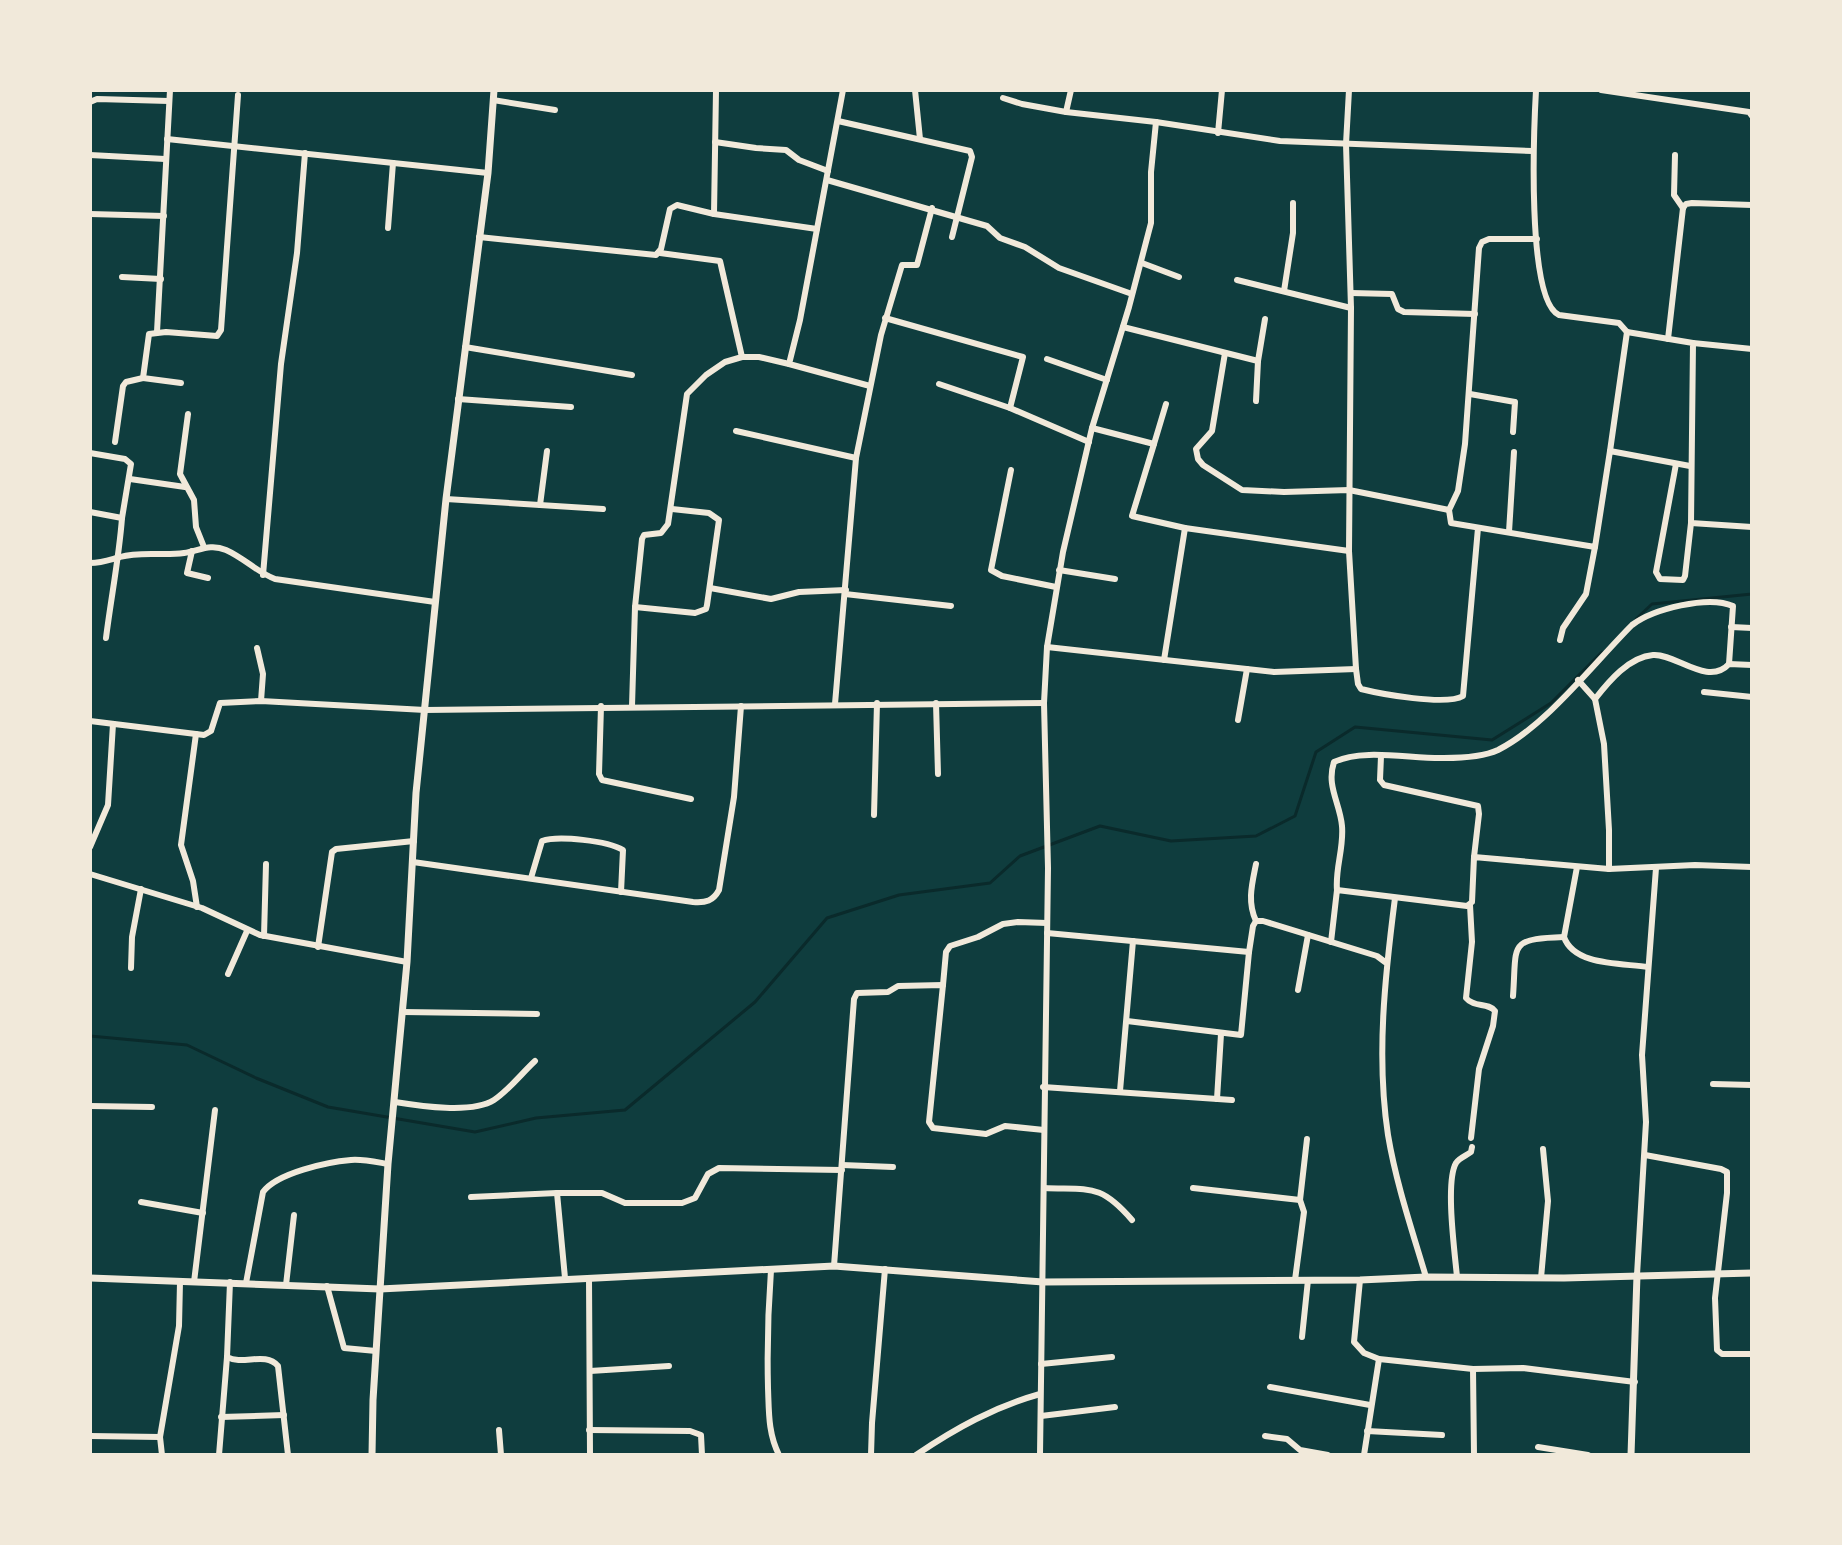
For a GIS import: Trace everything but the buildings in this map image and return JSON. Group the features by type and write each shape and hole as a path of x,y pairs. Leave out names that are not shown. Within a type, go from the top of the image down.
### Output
{"street":[{"path":"157,332 170,90"},
{"path":"372,1455 388,1164 403,1012 425,710 446,499 488,173 494,90"},
{"path":"714,214 716,90"},
{"path":"789,364 843,90"},
{"path":"915,90 920,139"},
{"path":"1066,112 1071,90"},
{"path":"1218,133 1222,90"},
{"path":"1349,90 1344,144 1351,293 1349,490 1345,550 1354,669 1361,689 1433,699 1455,700 1463,696 1478,528"},
{"path":"1536,90 1532,189 1548,304 1553,312 1619,323 1627,332 1752,349"},
{"path":"1601,90 1717,106 1749,112 1752,116"},
{"path":"143,378 149,334 217,336 221,330 228,267 238,95"},
{"path":"1003,98 1066,112 1156,122 1218,133 1334,144 1532,151"},
{"path":"90,102 97,99 169,101"},
{"path":"493,100 555,110"},
{"path":"838,121 967,148 972,154 952,237"},
{"path":"1040,1455 1048,868 1044,703 1047,647 1059,570 1092,428 1142,263 1151,223 1151,172 1156,122"},
{"path":"167,139 488,173"},
{"path":"715,142 786,150 799,160 828,171"},
{"path":"263,575 281,364 297,253 305,153"},
{"path":"90,155 165,159"},
{"path":"1675,155 1674,195 1683,208"},
{"path":"388,228 393,163"},
{"path":"827,180 958,215 987,226 1000,238 1025,247 1059,268 1132,294"},
{"path":"1668,339 1683,208 1692,203 1752,205 1752,194"},
{"path":"1284,291 1293,233 1293,203"},
{"path":"660,253 670,209 677,205 714,214 817,229"},
{"path":"835,704 856,458 870,386 896,279 902,265 917,265 932,208"},
{"path":"90,214 164,216"},
{"path":"479,237 720,261 742,357"},
{"path":"1537,239 1489,239 1482,242 1479,248 1470,394 1458,491 1449,510 1451,523 1595,547"},
{"path":"1142,263 1179,277"},
{"path":"122,277 161,279"},
{"path":"1237,280 1351,308"},
{"path":"1351,293 1392,294 1398,309 1404,312 1475,314"},
{"path":"885,318 1023,357 1010,408"},
{"path":"1256,401 1265,319"},
{"path":"1123,327 1258,361"},
{"path":"1560,640 1563,628 1586,594 1627,332"},
{"path":"1676,464 1656,572 1660,579 1681,581 1685,576 1691,523 1693,343"},
{"path":"465,347 632,375"},
{"path":"1225,353 1212,431 1198,444 1198,459 1242,490 1349,490 1449,510"},
{"path":"632,706 635,607 643,536 666,530 672,509 687,394 725,362 742,357 759,357 870,386"},
{"path":"1047,359 1107,380"},
{"path":"115,442 126,382 143,378 181,383"},
{"path":"939,384 1010,408 1089,442"},
{"path":"1470,394 1515,402 1513,432"},
{"path":"458,399 571,407"},
{"path":"1166,404 1132,516 1185,528 1345,550"},
{"path":"188,414 180,474 194,500 195,522 204,547"},
{"path":"1092,428 1154,444"},
{"path":"736,431 856,458"},
{"path":"540,505 547,451"},
{"path":"1610,451 1690,466"},
{"path":"1509,532 1514,452"},
{"path":"90,453 129,461 132,466 122,518 119,557 111,588 106,638"},
{"path":"1011,470 991,570 1002,576 1056,587"},
{"path":"130,479 185,487"},
{"path":"446,499 603,509"},
{"path":"635,607 699,613 706,609 719,525 717,516 672,509"},
{"path":"90,512 122,518"},
{"path":"1691,523 1752,527"},
{"path":"1164,660 1185,528"},
{"path":"90,563 204,547 227,550 263,575 275,579 435,602"},
{"path":"192,551 187,573 208,578"},
{"path":"1059,570 1115,579"},
{"path":"710,588 771,599 799,592 845,592 951,606"},
{"path":"1331,942 1343,834 1341,814 1332,791 1334,762 1358,756 1447,758 1484,755 1497,750 1523,734 1550,710 1632,625 1667,607 1730,604 1733,609 1729,664"},
{"path":"1731,627 1752,628"},
{"path":"1047,647 1274,672 1354,669"},
{"path":"257,648 263,674 261,701"},
{"path":"1595,699 1618,672 1642,657 1665,656 1677,663 1712,672 1720,671 1729,664 1752,665"},
{"path":"1238,720 1247,669"},
{"path":"1578,680 1595,699 1606,775 1609,869"},
{"path":"1704,692 1752,697"},
{"path":"90,721 204,735 211,731 220,703 261,701 425,710 1044,703"},
{"path":"874,815 877,703"},
{"path":"936,703 938,774"},
{"path":"601,706 599,774 602,780 691,799"},
{"path":"413,862 693,902 704,903 715,898 719,890 734,797 741,706"},
{"path":"90,847 108,805 113,724"},
{"path":"196,734 181,845 193,881 197,907"},
{"path":"1381,756 1380,780 1384,785 1478,806 1480,811 1470,905 1472,942 1466,998 1472,1004 1495,1011 1479,1069 1471,1138"},
{"path":"531,878 542,841 564,839 608,844 623,850 621,892"},
{"path":"318,947 332,852 336,849 414,841"},
{"path":"1474,857 1609,869 1695,865 1752,867"},
{"path":"264,936 266,864"},
{"path":"1256,864 1250,897 1251,911 1256,921"},
{"path":"1577,867 1564,937 1571,949 1588,958 1648,967"},
{"path":"1631,1455 1645,1155 1646,1100 1642,1055 1656,868"},
{"path":"90,874 197,907 264,936 407,962"},
{"path":"131,968 132,937 141,889"},
{"path":"1337,890 1470,905"},
{"path":"1395,898 1386,966 1383,1069 1386,1121 1399,1189 1426,1277"},
{"path":"1256,921 1377,956 1384,959 1386,966"},
{"path":"1127,1021 1239,1036 1243,1033 1249,952 1256,921"},
{"path":"1044,1130 1005,1126 986,1134 936,1129 930,1125 946,952 950,946 978,937 1003,924 1047,923"},
{"path":"228,974 247,931"},
{"path":"1047,933 1249,952"},
{"path":"1298,990 1308,935"},
{"path":"1513,996 1516,953 1520,943 1527,938 1564,937"},
{"path":"1120,1091 1133,941"},
{"path":"834,1266 855,996 863,991 891,991 898,986 943,985"},
{"path":"403,1012 537,1014"},
{"path":"1217,1099 1221,1034"},
{"path":"395,1106 457,1107 488,1103 535,1061"},
{"path":"1713,1084 1752,1085"},
{"path":"1043,1087 1232,1100"},
{"path":"90,1106 152,1107"},
{"path":"194,1282 215,1110"},
{"path":"1295,1280 1304,1212 1300,1200 1307,1139"},
{"path":"1457,1277 1451,1214 1454,1171 1456,1164 1471,1152 1472,1147"},
{"path":"1541,1278 1548,1201 1543,1149"},
{"path":"1645,1155 1727,1172 1715,1298 1717,1350 1722,1354 1752,1354"},
{"path":"246,1283 263,1192 268,1186 288,1175 344,1161 388,1164"},
{"path":"471,1197 602,1193 625,1203 682,1203 695,1198 708,1174 719,1168 893,1167"},
{"path":"1044,1188 1095,1190 1107,1194 1132,1220"},
{"path":"1193,1188 1300,1200"},
{"path":"557,1193 565,1278"},
{"path":"141,1202 203,1213"},
{"path":"286,1285 294,1215"},
{"path":"90,1278 380,1289 834,1266 1043,1282 1752,1273"},
{"path":"871,1455 885,1269"},
{"path":"771,1270 767,1317 768,1410 771,1437 779,1455"},
{"path":"589,1278 590,1455"},
{"path":"1302,1337 1308,1280"},
{"path":"1360,1280 1354,1342 1364,1353 1379,1359 1473,1369 1515,1368 1635,1382"},
{"path":"162,1455 160,1437 178,1340 180,1282"},
{"path":"219,1455 230,1282"},
{"path":"327,1286 344,1348 376,1351"},
{"path":"227,1357 233,1360 274,1361 278,1366 288,1455"},
{"path":"1041,1364 1112,1357"},
{"path":"1364,1455 1379,1359"},
{"path":"590,1371 669,1366"},
{"path":"1473,1369 1474,1455"},
{"path":"1270,1387 1370,1405"},
{"path":"916,1455 946,1434 994,1408 1040,1394"},
{"path":"1041,1416 1115,1407"},
{"path":"221,1417 284,1415"},
{"path":"499,1430 501,1455"},
{"path":"589,1430 690,1431 701,1435 702,1455"},
{"path":"1367,1431 1442,1435"},
{"path":"90,1436 160,1437"},
{"path":"1265,1436 1287,1439 1303,1451 1328,1455"},
{"path":"1538,1447 1588,1455"}],"waterway":[{"path":"1636,619 1652,604 1752,594"},
{"path":"90,1036 187,1045 256,1078 328,1107 475,1132 536,1118 625,1110 755,1002 827,918 899,895 990,883 1020,856 1100,826 1171,841 1256,836 1295,816 1316,752 1355,727 1492,740 1551,703 1602,652"}]}
